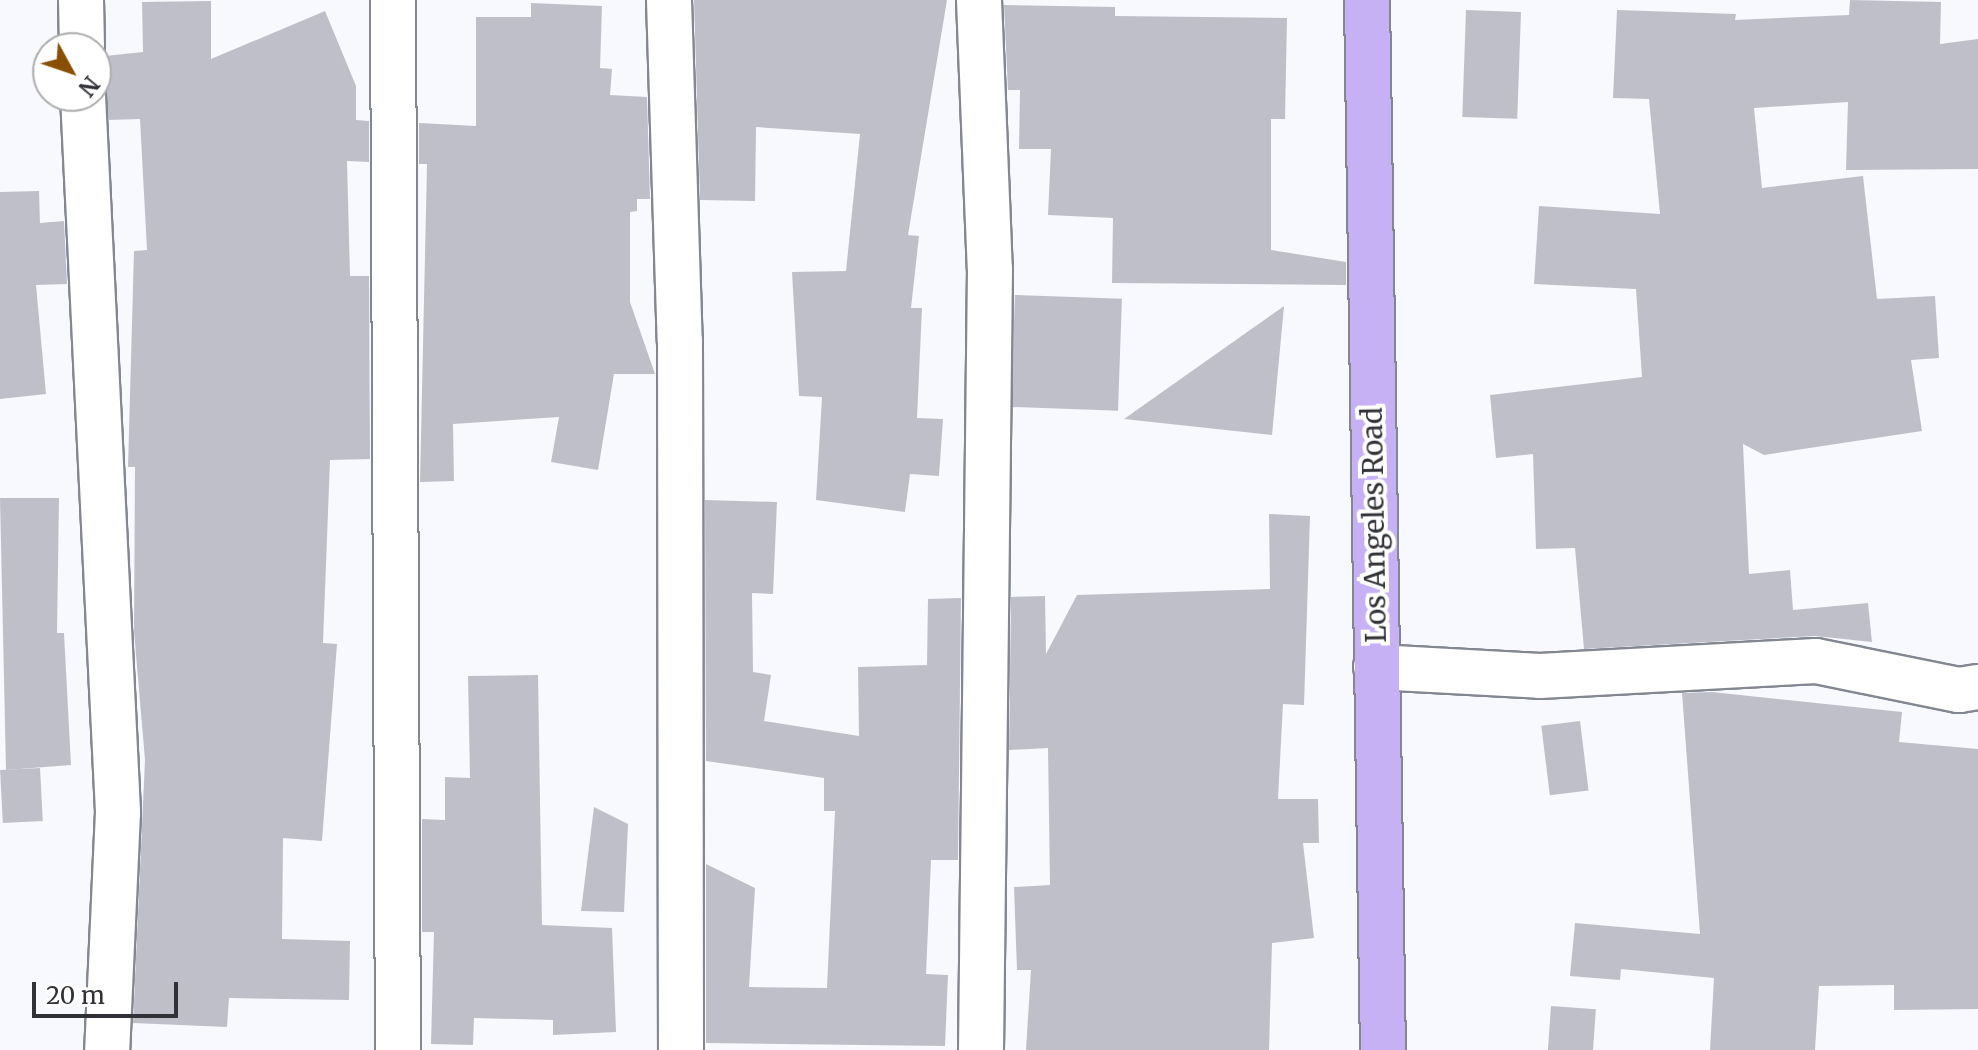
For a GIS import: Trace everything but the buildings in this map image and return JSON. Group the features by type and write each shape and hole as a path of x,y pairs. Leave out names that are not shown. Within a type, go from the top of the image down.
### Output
{"main road":[{"name":"Los Angeles Road","path":"1367,0 1383,1050"}],"street":[{"path":"81,0 82,32"},
{"path":"393,0 398,1050"},
{"path":"669,0 680,341 681,1050"},
{"path":"979,0 990,269 981,1050"},
{"path":"84,112 118,812 107,1050"},
{"path":"1376,667 1540,676 1816,661 1959,690 1978,687"}]}
